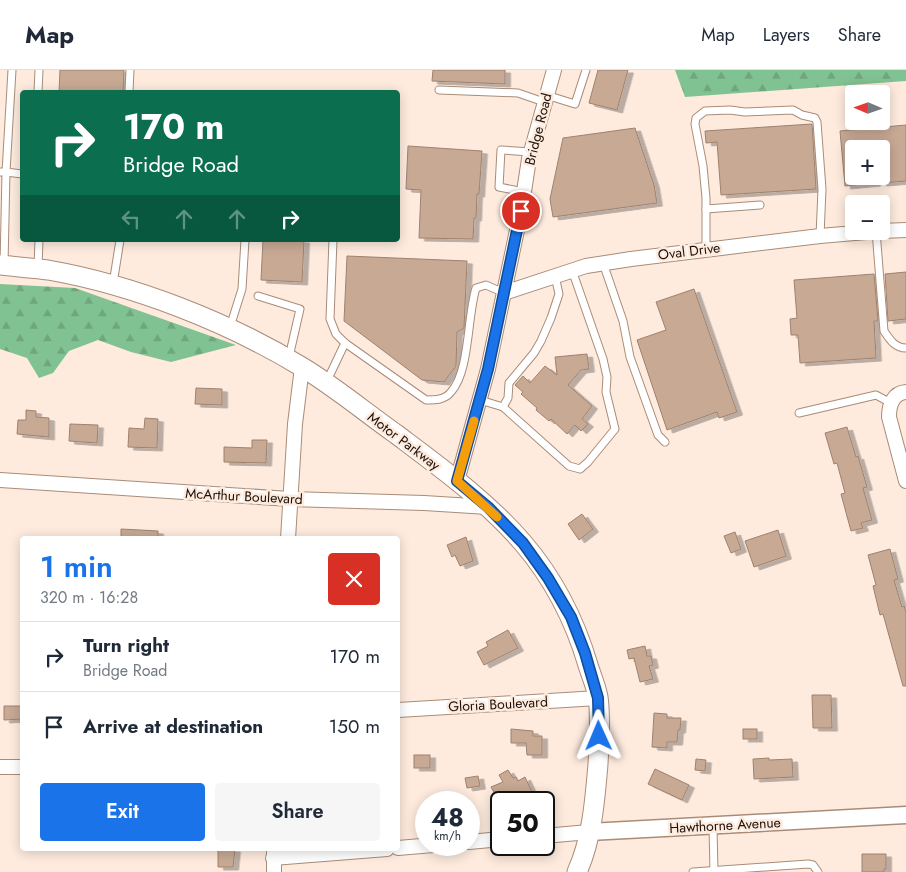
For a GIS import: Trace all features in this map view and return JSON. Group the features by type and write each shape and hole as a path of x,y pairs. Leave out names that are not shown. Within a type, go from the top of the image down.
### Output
{"main road":[{"name":"Motor Parkway","path":"2,265 38,269 112,285 159,300 229,329 296,363 326,383 457,481 488,507 523,543 548,578 571,617 585,653 598,698 596,786 589,832 577,872"}],"street":[{"name":"Bridge Road","path":"457,481 488,369 531,152 554,70"},
{"name":"Oval Drive","path":"890,231 906,230"},
{"name":"Oval Drive","path":"504,293 572,270 603,263 706,249 845,234"},
{"path":"288,536 295,424 296,363"},
{"path":"906,392 894,398 889,406 889,417 906,481"},
{"name":"McArthur Boulevard","path":"0,480 290,499 488,507"},
{"name":"Gloria Boulevard","path":"400,710 598,698"},
{"path":"0,767 20,767"},
{"name":"Hawthorne Avenue","path":"555,835 906,815"},
{"path":"400,848 415,847"},
{"path":"274,860 366,851"}],"lane":[{"path":"2,265 3,172 12,70"},
{"path":"34,70 39,70 38,90"},
{"path":"129,90 130,70"},
{"path":"439,90 518,93 575,104 586,70"},
{"path":"706,249 703,166 695,124 696,118 705,111 793,110 802,115 815,118 817,122 822,189 820,236"},
{"path":"524,192 499,187 502,150 531,152"},
{"path":"3,172 20,174"},
{"path":"706,208 760,205"},
{"path":"879,240 884,331 891,341 901,348 906,348"},
{"path":"38,242 38,269"},
{"path":"112,285 120,242"},
{"path":"229,329 242,289 245,242"},
{"path":"333,242 330,319 336,334 344,343 426,400 439,400 451,393 462,373 476,288 486,286 504,293"},
{"path":"603,263 623,321 630,357 658,435 665,442"},
{"path":"480,400 504,407 569,466 580,469 615,429 606,392 607,377 603,359 572,270"},
{"path":"504,407 508,398 509,383 534,353 551,318 559,294 555,276"},
{"path":"258,296 300,309 296,363"},
{"path":"326,383 344,343"},
{"path":"799,413 876,395 891,403"},
{"path":"713,826 714,872"},
{"path":"693,872 778,869 808,864 817,868 818,872"}],"green space":[{"path":"675,70 906,70 906,81 685,97"},
{"path":"0,284 75,288 236,345 171,362 131,352 98,340 69,351 53,373 39,378 27,358 0,349"}],"building":[{"path":"60,70 124,70 123,90 59,90"},
{"path":"433,70 505,70 505,84 432,81"},
{"path":"598,70 628,70 617,110 589,103"},
{"path":"812,124 816,189 721,195 717,142 706,143 705,131"},
{"path":"906,125 906,181 890,182 890,140 845,140 845,185 855,185 845,186 840,131 890,130 890,126"},
{"path":"635,128 654,185 657,203 553,217 550,199 563,138"},
{"path":"408,146 482,151 473,239 419,238 421,190 406,189"},
{"path":"263,242 304,242 302,282 261,280"},
{"path":"347,256 467,261 464,328 457,332 456,366 444,382 422,380 344,321"},
{"path":"906,272 906,319 888,321 885,274"},
{"path":"874,274 878,321 874,321 876,358 800,363 798,335 791,335 790,319 797,318 794,280"},
{"path":"694,289 737,412 719,418 717,412 667,430 637,340 666,330 656,302"},
{"path":"587,354 589,369 581,370 568,385 592,406 582,419 588,424 581,431 575,425 567,434 551,419 549,421 536,410 537,408 521,394 523,392 515,385 523,376 530,383 545,366 557,375 555,357"},
{"path":"196,388 222,389 222,405 195,404"},
{"path":"26,410 36,411 36,417 49,418 49,437 17,434 18,420 26,420"},
{"path":"145,418 158,419 157,448 128,447 129,428 144,429"},
{"path":"70,424 98,425 97,443 69,441"},
{"path":"847,427 867,487 863,488 872,520 861,523 863,528 851,531 841,494 845,493 837,463 834,464 825,433"},
{"path":"252,440 267,440 266,463 224,462 224,447 252,448"},
{"path":"582,514 593,529 579,540 568,524"},
{"path":"121,529 158,531 158,536 121,536"},
{"path":"778,530 786,556 754,567 745,541"},
{"path":"735,532 741,549 731,553 724,536"},
{"path":"466,537 473,561 460,566 455,555 452,557 447,545"},
{"path":"890,549 898,579 894,580 902,607 904,606 906,612 906,686 903,686 883,614 880,615 873,586 876,585 868,555"},
{"path":"508,630 518,648 484,665 477,652 488,646 486,642"},
{"path":"645,646 647,656 651,656 653,665 649,666 653,679 640,682 634,658 629,659 627,650"},
{"path":"812,695 831,695 832,728 813,728"},
{"path":"4,706 20,706 20,719 4,720"},
{"path":"654,713 667,714 667,718 681,718 677,742 667,742 667,748 652,747"},
{"path":"511,729 533,731 533,736 542,736 542,755 527,755 526,743 511,743"},
{"path":"743,729 757,729 757,739 743,739"},
{"path":"414,755 430,755 430,768 414,768"},
{"path":"769,758 769,760 792,759 793,777 754,779 753,759"},
{"path":"696,759 706,760 705,771 695,770"},
{"path":"655,769 689,785 682,800 648,784"},
{"path":"508,770 513,778 516,777 518,781 525,777 532,791 493,791 491,787 503,782 499,775"},
{"path":"478,776 480,786 467,788 465,778"},
{"path":"218,851 235,851 233,867 218,867"},
{"path":"862,854 886,854 886,869 884,869 884,872 862,872"}],"slow traffic":[{"path":"474,421 457,481 497,517"}],"route":[{"path":"521,211 488,369 457,481 488,507 523,543 548,578 571,617 585,653 598,698 599,736"}]}
